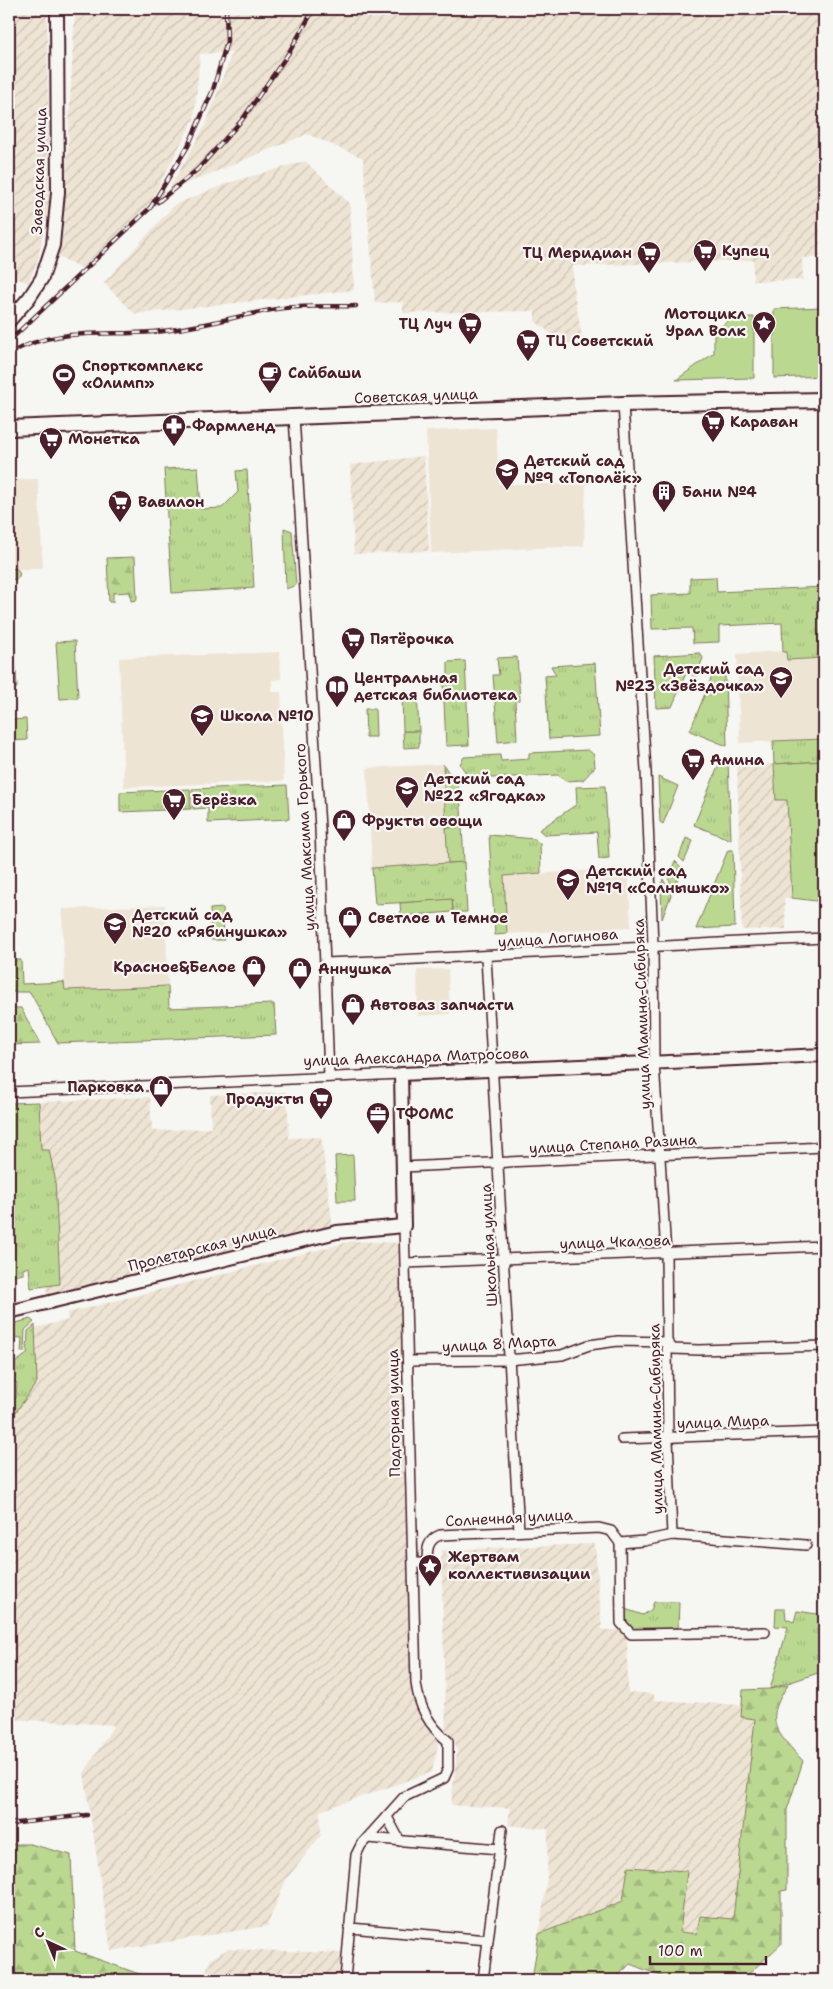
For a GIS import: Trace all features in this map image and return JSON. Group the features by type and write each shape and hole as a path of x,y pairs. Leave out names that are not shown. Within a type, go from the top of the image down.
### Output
{"main road":[{"name":"Советская улица","path":"9,428 623,404 824,400"}],"street":[{"name":"Заводская улица","path":"9,321 29,298 42,278 53,245 58,192 57,9"},
{"name":"улица Мамина-Сибиряка","path":"623,404 646,771 654,945 654,1062 666,1254 668,1438 672,1535"},
{"name":"улица Максима Горького","path":"294,417 320,828 329,1077"},
{"name":"улица Логинова","path":"324,963 486,957 654,945 824,938"},
{"name":"Школьная улица","path":"486,957 519,1531"},
{"name":"улица Александра Матросова","path":"9,1092 824,1055"},
{"name":"Подгорная улица","path":"387,1816 404,1797 444,1778 448,1769 448,1742 437,1733 427,1717 418,1694 401,1074"},
{"name":"улица Степана Разина","path":"403,1166 824,1147"},
{"name":"Пролетарская улица","path":"9,1312 337,1232 404,1226"},
{"name":"улица Чкалова","path":"406,1263 666,1254 824,1246"},
{"name":"улица 8 Марта","path":"410,1361 508,1360 562,1355 589,1345 618,1341 667,1342 673,1348 699,1350 824,1346"},
{"name":"улица Мира","path":"622,1439 824,1432"},
{"name":"Солнечная улица","path":"414,1563 427,1563 427,1549 430,1542 440,1535 599,1528 611,1531 620,1543"},
{"path":"765,1632 631,1634 621,1623 620,1543 644,1541 672,1535 806,1545"},
{"path":"345,1980 356,1856 368,1838 387,1816 400,1841"},
{"path":"483,1980 502,1830"},
{"path":"368,1838 500,1849"},
{"path":"350,1928 488,1940"}],"shaded area":[{"path":"9,9 47,9 49,204 38,260 28,283 9,275"},
{"path":"75,9 824,9 824,257 802,258 803,280 753,281 753,260 573,266 573,287 583,343 563,343 535,321 535,311 403,313 403,302 375,303 363,158 307,134 168,191 206,124 232,52 200,54 194,119 148,206 82,268 58,257 63,235"},
{"path":"305,161 350,204 354,290 135,314 104,283 174,205 228,183"},
{"name":"Детский сад №9 «Тополёк»","path":"496,428 499,484 586,484 584,546 431,553 426,431"},
{"path":"424,456 429,551 354,554 350,465"},
{"path":"38,479 43,568 9,570 9,480"},
{"name":"Детский сад №23 «Звёздочка»","path":"786,651 787,660 824,658 824,739 740,743 737,654"},
{"name":"Школа №10","path":"280,652 281,679 272,680 272,692 281,692 284,781 124,787 119,658"},
{"name":"Детский сад №22 «Ягодка»","path":"443,764 448,863 372,868 367,768"},
{"path":"774,764 776,800 787,799 792,898 784,898 786,929 742,930 737,766"},
{"name":"Детский сад №19 «Солнышко»","path":"628,868 631,927 507,934 504,876"},
{"name":"Детский сад №20 «Рябинушка»","path":"165,905 168,986 65,990 62,909"},
{"path":"448,969 450,1014 418,1016 417,970"},
{"path":"287,1092 289,1138 321,1137 333,1228 47,1296 39,1102 150,1097 152,1131 211,1128 210,1095"},
{"path":"353,1241 399,1243 412,1692 423,1718 439,1741 432,1772 320,1811 321,1835 286,1880 267,1926 111,1951 84,1773 114,1725 9,1719 9,1411 16,1412 35,1328 68,1320 67,1313"},
{"path":"595,1544 602,1630 621,1630 627,1637 628,1692 654,1694 654,1700 742,1705 741,1717 755,1718 733,1920 700,1916 698,1934 680,1932 628,1867 623,1901 539,1934 547,1877 548,1829 508,1825 510,1808 451,1805 457,1751 455,1742 446,1737 441,1550"},
{"path":"228,1949 341,1953 340,1980 209,1980 206,1971 211,1959"}],"green space":[{"path":"824,307 824,376 774,378 774,309"},
{"path":"754,317 754,378 676,380 714,353 714,332 732,318"},
{"path":"198,467 201,509 222,508 238,492 236,471 247,470 254,588 172,593 164,469"},
{"path":"284,528 292,531 296,585 286,589"},
{"path":"135,557 137,600 131,601 130,592 113,593 113,602 109,602 107,558"},
{"path":"14,568 20,574 14,580 8,574"},
{"path":"716,577 717,592 824,587 824,658 787,660 786,652 783,652 782,623 719,626 719,642 693,643 692,628 652,629 651,595 690,593 690,578"},
{"path":"9,635 14,635 17,688 9,689"},
{"path":"75,641 78,698 60,699 56,642"},
{"path":"700,653 703,658 696,676 686,673 672,707 656,708 654,656"},
{"path":"517,657 520,700 515,701 517,740 498,742 493,675 499,675 497,658"},
{"path":"465,661 469,745 446,746 443,679 448,679 448,662"},
{"path":"595,663 600,736 549,739 545,676 556,675 551,666"},
{"path":"725,675 727,746 690,731 712,676"},
{"path":"417,693 419,731 403,731 402,694"},
{"path":"365,709 375,709 376,737 366,737"},
{"path":"26,719 27,740 11,741 11,720"},
{"path":"403,731 419,731 419,747 404,748"},
{"path":"824,739 824,761 774,764 773,741"},
{"path":"588,750 594,755 595,767 583,780 566,781 558,775 470,779 460,764 464,757 500,755 501,761 529,759 529,753"},
{"path":"728,761 731,840 694,825 720,762"},
{"path":"824,761 824,902 792,898 787,800 776,800 774,764"},
{"path":"443,764 460,790 462,827 446,828"},
{"path":"658,777 678,786 663,824 660,822"},
{"path":"287,785 289,819 208,823 208,808 193,809 192,789"},
{"path":"605,786 609,858 599,859 597,832 545,835 539,830 577,804 576,787"},
{"path":"190,789 191,809 120,812 120,792"},
{"path":"462,827 464,862 448,863 446,828"},
{"path":"489,835 535,839 540,844 541,873 504,876 507,934 495,935"},
{"path":"686,838 693,841 684,862 679,857"},
{"path":"728,850 733,850 735,927 696,929"},
{"path":"675,861 682,868 674,889 668,878"},
{"path":"464,862 467,912 453,912 452,900 375,904 372,868"},
{"path":"663,879 671,895 662,919 661,886"},
{"path":"452,899 453,912 401,916 400,903"},
{"path":"223,908 224,940 211,940 210,909"},
{"path":"9,960 21,960 22,984 64,982 65,990 168,986 169,1008 274,1004 276,1035 58,1043 30,992 9,992"},
{"path":"9,1008 21,1008 40,1044 9,1045"},
{"path":"39,1102 41,1150 49,1150 55,1178 60,1284 31,1288 29,1267 23,1269 23,1274 9,1277 9,1103"},
{"path":"353,1155 355,1201 337,1201 335,1156"},
{"path":"30,1319 34,1322 25,1330 24,1352 21,1352 22,1338 9,1337 9,1325"},
{"path":"35,1325 37,1382 16,1412 9,1411 9,1398 16,1398 17,1383 9,1381 9,1367 27,1354 28,1331"},
{"path":"654,1602 679,1602 678,1628 634,1629 627,1623 624,1618 625,1609 643,1615 651,1610"},
{"path":"776,1609 785,1609 786,1619 794,1622 797,1611 824,1615 821,1672 770,1689 788,1627 775,1626"},
{"path":"788,1685 776,1708 776,1726 786,1742 803,1761 787,1810 787,1890 781,1891 781,1944 742,1980 671,1980 630,1964 614,1980 532,1980 539,1934 623,1901 628,1867 687,1871 680,1932 697,1934 700,1916 733,1919 755,1719 741,1717 743,1690 770,1689"},
{"path":"9,1844 30,1844 71,1855 75,1951 156,1980 9,1980"}],"railway":[{"path":"9,341 150,208 188,146 213,90 227,41 226,9"},
{"path":"158,202 198,169 242,120 288,54 314,9"},
{"path":"9,354 26,345 61,336 153,332 287,308 356,306"},
{"path":"9,1824 87,1815"}],"place":[{"name":"Купец","path":"705,272"},
{"name":"ТЦ Меридиан","path":"649,274"},
{"name":"Мотоцикл Урал Волк","path":"764,344"},
{"name":"ТЦ Луч","path":"470,345"},
{"name":"ТЦ Советский","path":"528,362"},
{"name":"Сайбаши","path":"270,394"},
{"name":"Спорткомплекс «Олимп»","path":"64,396"},
{"name":"Караван","path":"713,443"},
{"name":"Фармленд","path":"174,447"},
{"name":"Монетка","path":"51,460"},
{"name":"Детский сад №9 «Тополёк»","path":"507,491"},
{"name":"Бани №4","path":"664,513"},
{"name":"Вавилон","path":"120,523"},
{"name":"Пятёрочка","path":"353,660"},
{"name":"Детский сад №23 «Звёздочка»","path":"781,699"},
{"name":"Центральная детская библиотека","path":"337,708"},
{"name":"Школа №10","path":"202,737"},
{"name":"Амина","path":"693,781"},
{"name":"Детский сад №22 «Ягодка»","path":"407,809"},
{"name":"Берёзка","path":"174,821"},
{"name":"Фрукты овощи","path":"344,842"},
{"name":"Детский сад №19 «Солнышко»","path":"568,901"},
{"name":"Светлое и Темное","path":"350,939"},
{"name":"Детский сад №20 «Рябинушка»","path":"115,945"},
{"name":"Красное&Белое","path":"254,988"},
{"name":"Аннушка","path":"300,990"},
{"name":"Автоваз запчасти","path":"353,1026"},
{"name":"Парковка","path":"161,1108"},
{"name":"Продукты","path":"321,1120"},
{"name":"ТФОМС","path":"378,1135"},
{"name":"Жертвам коллективизации","path":"430,1587"}]}
